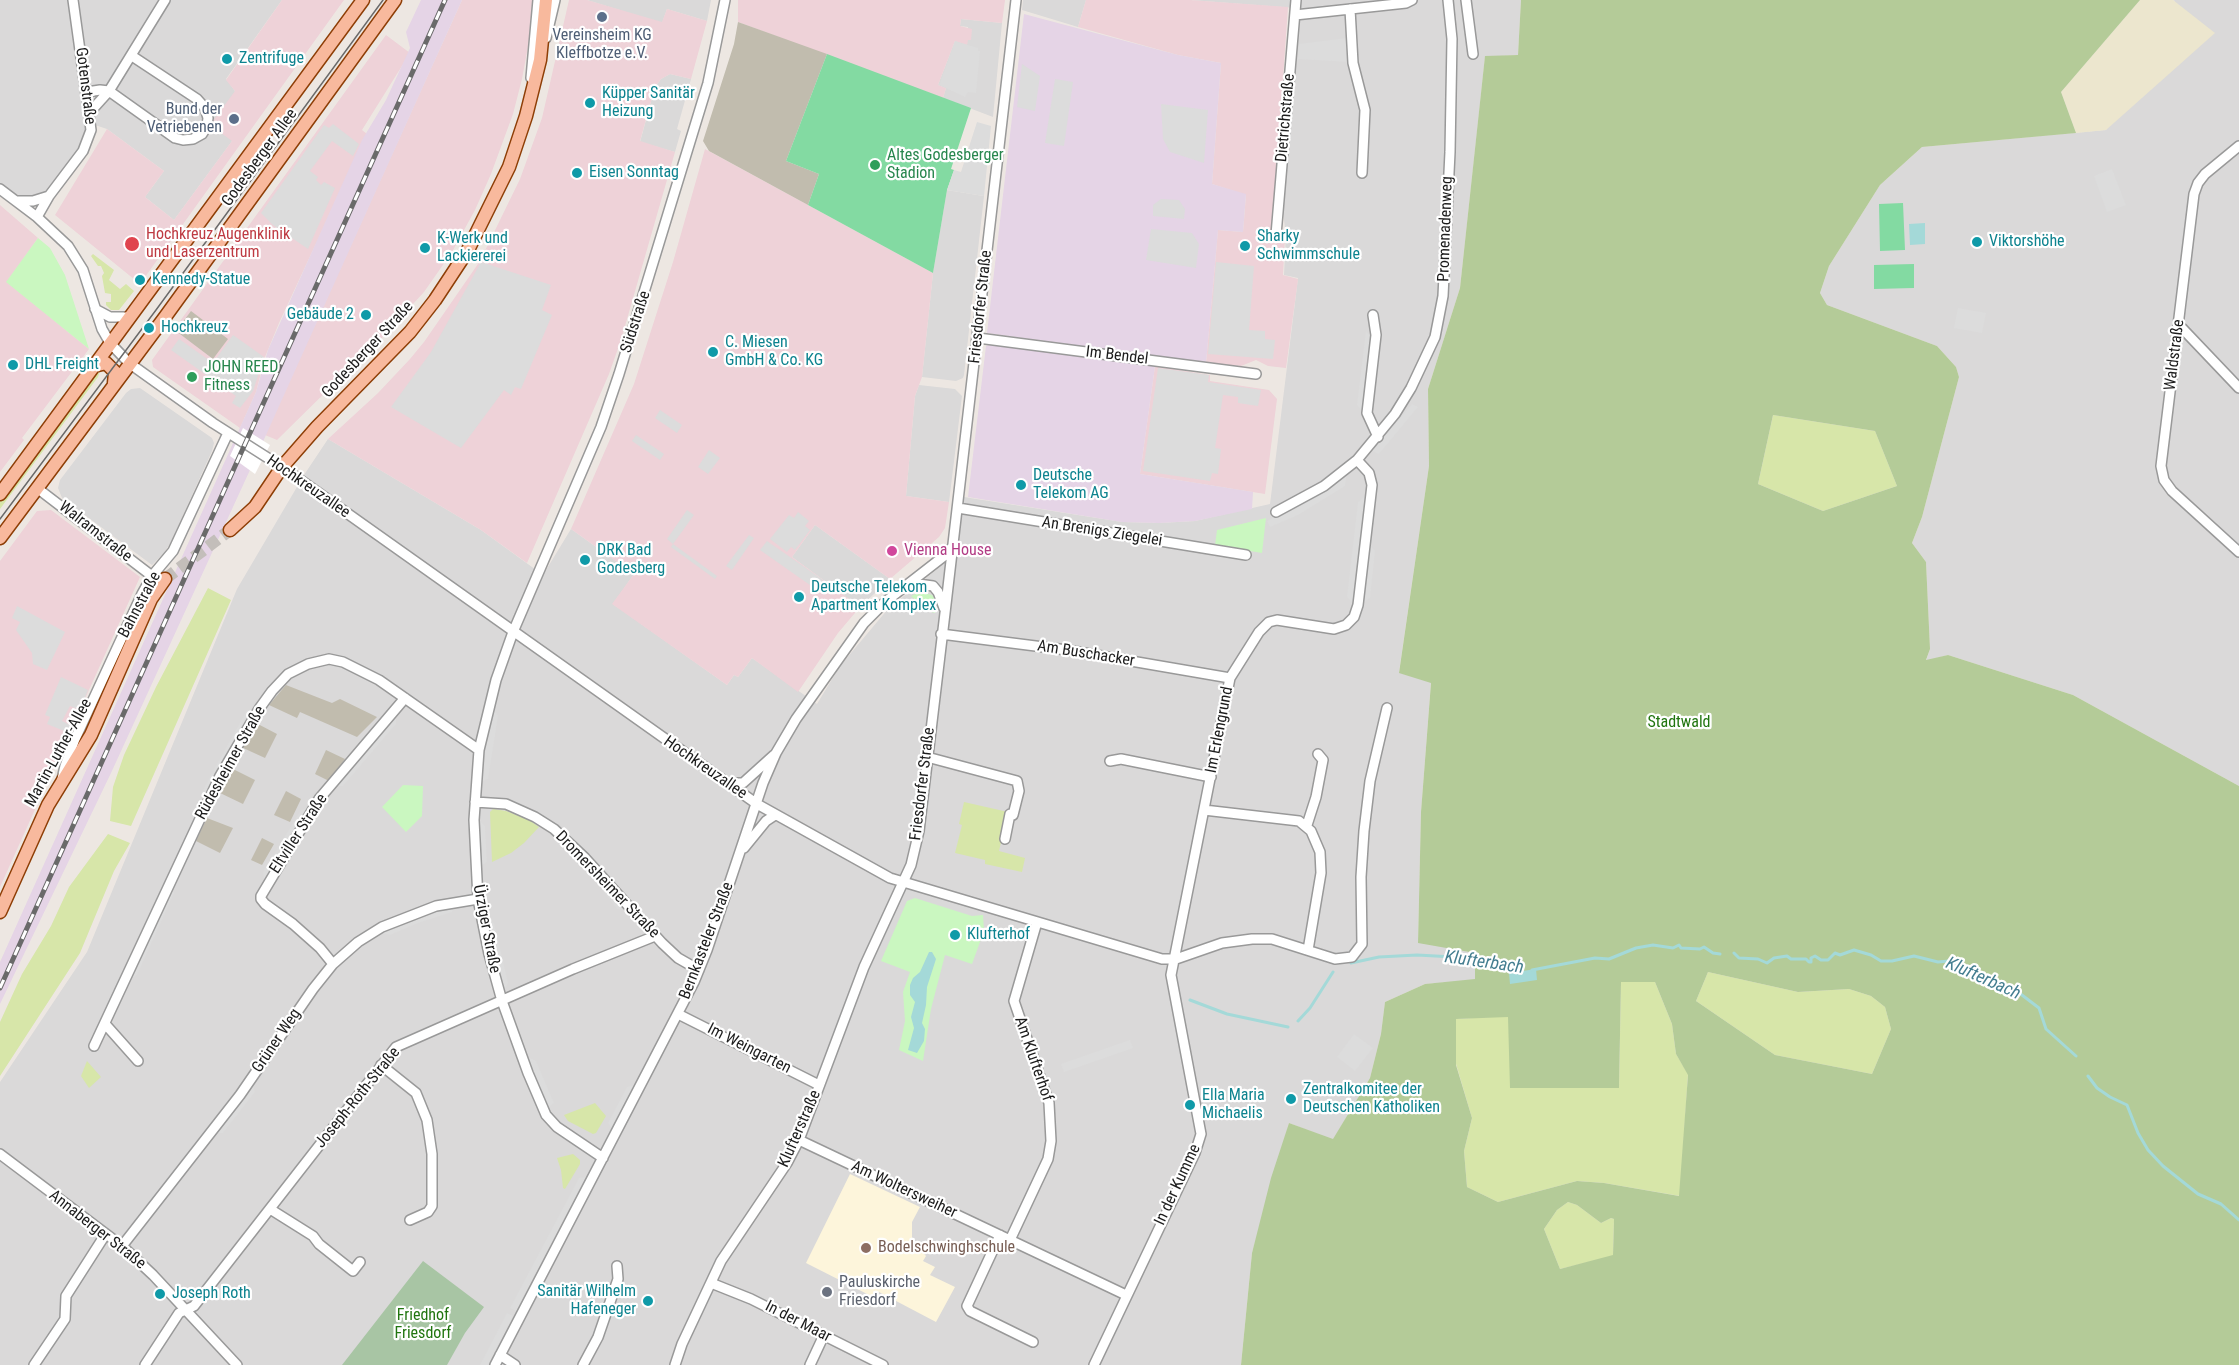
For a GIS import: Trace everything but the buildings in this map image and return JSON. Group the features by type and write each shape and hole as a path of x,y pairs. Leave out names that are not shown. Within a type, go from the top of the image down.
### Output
{"main road":[{"name":"Godesberger Allee","path":"0,494 363,0"},
{"name":"Godesberger Allee","path":"0,537 165,317 395,0"},
{"name":"Godesberger Straße","path":"282,468 317,427 410,332 441,292 468,250 509,167 526,116 540,60 546,0"},
{"path":"94,366 106,363 115,372 114,383"},
{"path":"230,530 255,507 282,468"},
{"name":"Martin-Luther-Allee","path":"0,912 48,806 91,735 152,599 165,579"}],"street":[{"name":"Gotenstraße","path":"37,217 49,196 87,145 91,130 73,0"},
{"path":"90,111 109,91 165,0"},
{"name":"Godesberger Straße","path":"526,116 538,0"},
{"name":"Godesberger Straße","path":"540,60 555,0"},
{"name":"Südstraße","path":"513,632 601,427 620,374 708,82 725,0"},
{"name":"Friesdorfer Straße","path":"904,882 911,866 919,831 1016,0"},
{"name":"Dietrichstraße","path":"1276,235 1296,0"},
{"path":"1295,15 1406,3 1412,0"},
{"name":"Promenadenweg","path":"1276,513 1324,486 1357,460 1395,414 1425,363 1435,337 1443,296 1452,39 1448,2 1466,1 1473,54"},
{"path":"1350,9 1353,63 1365,110 1362,173"},
{"path":"87,92 109,91 175,138 193,139 202,134 207,126 208,118 205,108 197,99 132,56"},
{"name":"Waldstraße","path":"2239,146 2205,174 2194,194 2162,456 2162,475 2172,491 2239,552"},
{"name":"Hochkreuzallee","path":"0,189 37,217 68,246 78,260 110,343 129,363 282,468 757,804 883,874 904,882 1162,959 1176,959"},
{"path":"16,201 33,201 49,196"},
{"path":"95,309 110,317 131,317"},
{"path":"1372,315 1376,335 1367,413 1378,437"},
{"path":"2179,326 2239,388"},
{"name":"Im Bendel","path":"978,338 1256,374"},
{"name":"Bahnstraße","path":"62,781 75,739 152,576 177,543 228,433"},
{"name":"Im Erlengrund","path":"1176,959 1230,678 1258,632 1269,622 1277,620 1334,629 1346,625 1354,617 1358,605 1372,484 1369,472 1357,460"},
{"name":"Walramstraße","path":"37,488 152,576"},
{"name":"An Brenigs Ziegelei","path":"958,508 1246,555"},
{"name":"Bernkasteler Straße","path":"495,1365 699,970 776,753 796,719 864,623 904,587 941,559 953,546"},
{"path":"904,587 918,584 933,586 942,601 945,613"},
{"name":"Ürziger Straße","path":"513,632 496,680 480,750 475,802 478,899 489,954 502,1001 546,1115 557,1127 603,1158"},
{"name":"Am Buschacker","path":"941,634 1067,650 1230,678"},
{"name":"Rüdesheimer Straße","path":"94,1046 220,776 259,709 280,681 297,668 329,659 343,662 362,670 480,750"},
{"name":"Eltviller Straße","path":"333,964 320,948 293,924 265,904 261,896 319,799 405,698"},
{"path":"1176,959 1212,945 1238,939 1272,939 1339,959 1352,957 1358,951 1362,944 1361,877 1364,831 1370,782 1387,708"},
{"path":"725,782 743,783 776,753"},
{"path":"1307,825 1316,797 1323,760 1318,754"},
{"path":"927,757 1017,781 1019,791 1014,815 1010,814 1005,839"},
{"path":"1110,762 1120,759 1211,777"},
{"name":"Dromersheimer Straße","path":"475,802 506,804 535,817 554,829 600,874 655,936 678,958 699,970"},
{"path":"1204,810 1299,821 1307,825 1315,837 1321,863 1308,950"},
{"path":"740,852 766,821 775,815"},
{"name":"Klufterstraße","path":"675,1365 682,1344 721,1261 787,1163 799,1140 864,967 904,882"},
{"name":"Grüner Weg","path":"122,1246 240,1095 333,964 358,942 382,927 436,906 478,899"},
{"name":"Am Klufterhof","path":"1010,1240 1048,1159 1051,1128 1048,1103 1014,1002 1037,922"},
{"name":"Joseph-Roth-Straße","path":"145,1365 179,1313 194,1306 392,1052 402,1044 573,969 655,936"},
{"name":"In der Kumme","path":"1094,1365 1195,1153 1201,1134 1172,979 1176,959"},
{"name":"Im Weingarten","path":"678,1014 819,1085"},
{"path":"105,1025 138,1061"},
{"path":"381,1065 416,1093 427,1121 432,1154 432,1206 428,1212 410,1220"},
{"name":"Am Woltersweiher","path":"799,1140 1126,1294"},
{"name":"Annaberger Straße","path":"0,1154 122,1246 187,1310 237,1365"},
{"path":"270,1209 306,1231 353,1271 360,1262"},
{"path":"34,1365 64,1319 66,1296 105,1235"},
{"path":"1000,1235 967,1306 970,1311 1034,1342"},
{"path":"583,1365 601,1328 618,1279 617,1266"},
{"name":"In der Maar","path":"711,1283 751,1299 883,1365"},
{"path":"810,1365 824,1335"},
{"path":"500,1355 515,1365"}],"shaded area":[{"path":"0,0 282,0 226,79 235,91 232,141 174,220 145,197 164,171 107,129 89,123 85,143 44,195 26,196 0,192"},
{"path":"282,0 344,0 140,284 55,215 107,129 164,171 145,197 174,220 232,141 210,125 235,91 226,80"},
{"path":"421,0 462,0 111,773 0,1004 0,962 256,392 268,350 362,140 386,100 410,48 406,32"},
{"path":"462,0 532,0 531,30 513,114 475,210 452,252 424,292 370,351 277,440 265,435"},
{"path":"569,0 587,0 662,22 667,9 707,21 691,79 670,74 661,79 655,87 640,141 675,152 621,340 609,374 527,563 481,530 328,439 378,393 410,359 480,261 520,179 542,118"},
{"path":"587,0 711,0 707,21 667,9 662,23"},
{"path":"738,0 1005,0 1002,23 961,19 960,26 972,29 971,40 968,40 967,45 955,41 938,85 946,88 943,98 738,22"},
{"path":"1023,0 1086,0 1078,27 1022,10"},
{"path":"1086,0 1190,0 1288,7 1272,234 1285,236 1283,275 1298,279 1286,368 1268,366 1256,360 1241,366 1206,363 1218,230 1243,232 1246,195 1212,184 1221,63 1178,55 1078,27"},
{"path":"1190,0 1521,0 1518,55 1485,57 1460,288 1428,389 1429,466 1399,672 1431,682 1421,812 1418,942 1475,953 1475,980 1425,984 1385,1002 1381,1034 1370,1078 1333,1140 1289,1123 1252,1253 1241,1365 0,1365 0,1082 87,952 237,589 304,475 328,439 481,530 543,575 571,529 634,574 613,604 727,685 734,675 738,677 752,658 817,704 840,666 888,609 957,553 964,497 1122,522 1159,523 1195,521 1270,504 1298,278 1284,275 1286,235 1282,205 1296,8"},
{"path":"2140,0 2173,0 2215,33 2106,130 2076,133 2061,92"},
{"path":"2173,0 2239,0 2239,786 2073,695 1948,655 1926,661 1930,649 1926,562 1912,543 1922,517 1959,377 1956,367 1937,346 1827,305 1820,293 1829,266 1880,185 1922,147 2106,130 2175,1"},
{"path":"1024,14 1178,55 1221,63 1212,184 1246,194 1243,232 1218,230 1206,363 987,333"},
{"path":"961,19 1002,23 993,117 943,98 946,88 938,85 955,41 967,44 968,27 960,26"},
{"path":"738,22 827,54 786,161 819,174 808,205 709,151 703,141 734,44"},
{"path":"386,35 410,53 362,130 367,134 279,323 265,357 256,392 240,428 153,367 152,360"},
{"path":"1347,38 1349,62 1298,59 1299,44"},
{"path":"955,41 978,48 980,51 976,93 968,92 965,97 939,85"},
{"path":"1022,64 1040,76 1035,111 1017,107"},
{"path":"670,74 691,79 677,129 681,131 675,152 640,142 655,87 661,79"},
{"path":"1055,79 1073,82 1064,146 1045,143"},
{"path":"1161,104 1208,110 1204,163 1170,152 1163,139"},
{"path":"977,122 991,126 984,196 947,190 954,170 961,172"},
{"path":"333,124 359,144 353,156 332,141 310,171 318,177 316,180 321,185 324,182 335,188 308,249 273,225 261,213 324,125 329,128"},
{"path":"705,149 933,273 922,377 915,396 906,496 949,502 945,528 939,537 890,579 815,525 792,557 860,607 838,633 798,692 752,658 738,677 734,675 727,685 612,604 634,574 571,529 634,384 673,262"},
{"path":"2112,169 2126,205 2107,212 2094,176"},
{"path":"947,190 984,196 964,375 956,381 922,377 933,273"},
{"path":"1161,199 1179,200 1185,209 1184,219 1153,216 1153,205"},
{"path":"0,205 38,238 7,282 89,349 22,438 24,440 0,472"},
{"path":"1151,229 1192,233 1199,244 1196,268 1146,260"},
{"path":"481,262 551,285 542,310 552,315 521,389 515,387 511,395 504,390 461,448 391,407 431,352"},
{"path":"1216,262 1254,266 1249,330 1265,331 1265,339 1275,340 1273,359 1208,354"},
{"path":"1958,308 1986,313 1982,333 1954,328"},
{"path":"191,311 228,339 213,359 176,331"},
{"path":"1366,331 1372,338 1364,413 1357,405"},
{"path":"233,335 264,357 253,391 240,408 232,403 236,396 171,350 179,339 213,363"},
{"path":"991,344 1155,366 1140,474 1253,492 1252,509 1195,521 1122,522 968,497 986,346"},
{"path":"1155,366 1210,375 1210,381 1269,390 1277,399 1265,494 1140,474"},
{"path":"1158,368 1209,375 1208,382 1261,390 1258,406 1238,403 1238,397 1223,395 1215,448 1221,449 1218,474 1212,473 1210,481 1143,471"},
{"path":"919,385 955,389 962,396 949,502 906,496 915,396"},
{"path":"140,388 212,438 214,443 171,542 152,565 62,498 58,488 60,480 126,393 131,389"},
{"path":"1412,404 1418,407 1379,454 1372,451"},
{"path":"660,410 682,425 677,433 655,418"},
{"path":"636,435 664,454 660,460 632,441"},
{"path":"709,450 720,458 708,474 698,467"},
{"path":"1347,474 1345,486 1298,515 1270,527 1267,521 1322,493"},
{"path":"1366,495 1354,604 1347,597 1358,502"},
{"path":"51,510 140,577 0,887 0,561 37,511"},
{"path":"687,510 694,515 673,544 667,539"},
{"path":"798,512 809,521 805,526 810,530 795,550 791,547 787,552 770,539 789,515 794,518"},
{"path":"815,525 890,579 860,607 792,557"},
{"path":"749,535 754,538 732,570 726,566"},
{"path":"767,541 823,580 817,590 760,550"},
{"path":"673,544 717,576 715,579 671,547"},
{"path":"1369,544 1375,551 1370,598 1362,604"},
{"path":"17,606 65,632 47,670 33,664 32,653 16,630 20,622 12,618"},
{"path":"61,677 88,690 80,710 70,706 62,721 72,726 69,733 47,724 50,717 45,715"},
{"path":"286,685 332,703 340,699 377,717 357,737 300,712 297,718 269,705"},
{"path":"494,709 498,716 488,779 481,782 485,750"},
{"path":"247,710 254,710 203,800 201,794"},
{"path":"396,714 396,724 343,786 334,786"},
{"path":"256,723 277,734 265,758 241,747"},
{"path":"326,750 345,759 329,781 315,774"},
{"path":"233,769 255,780 243,804 218,792"},
{"path":"286,791 301,799 290,822 274,815"},
{"path":"310,807 264,881 263,872 301,810"},
{"path":"207,818 233,828 220,853 196,841"},
{"path":"479,820 485,826 487,862 481,866"},
{"path":"262,838 274,844 262,865 251,860"},
{"path":"565,842 626,910 617,909 593,878 565,850"},
{"path":"172,884 174,893 137,975 130,979"},
{"path":"456,906 452,912 390,935 381,933 416,917"},
{"path":"486,916 494,923 508,983 504,992"},
{"path":"1354,1034 1373,1048 1355,1071 1337,1057"},
{"path":"1130,1040 1133,1048 1064,1072 1061,1064"},
{"path":"526,1056 536,1061 554,1103 548,1108"},
{"path":"253,1083 255,1092 223,1133 216,1133"},
{"path":"635,1085 612,1129 608,1123 627,1087"},
{"name":"Bodelschwinghschule","path":"850,1174 920,1207 912,1222 912,1240 926,1256 923,1261 935,1267 930,1275 955,1287 936,1322 879,1292 875,1298 806,1263"},
{"path":"586,1177 516,1311 510,1308 579,1178"},
{"path":"507,1313 513,1316 488,1365 480,1365"}],"green space":[{"name":"Stadtwald","path":"1521,0 2140,0 2061,92 2076,133 1922,147 1880,185 1829,266 1820,293 1827,305 1937,346 1956,367 1959,377 1922,517 1912,543 1926,562 1930,649 1926,660 1948,655 2073,695 2239,786 2239,1365 1241,1365 1252,1253 1271,1178 1289,1123 1333,1139 1370,1078 1381,1034 1385,1002 1425,984 1475,979 1475,953 1418,943 1421,812 1431,683 1399,673 1429,466 1428,389 1460,288 1485,56 1518,55","holes":["1773,415 1875,431 1897,486 1823,511 1758,484","1708,972 1798,992 1849,989 1871,996 1885,1007 1891,1029 1872,1074 1775,1055 1696,1001","1621,982 1655,982 1672,1024 1676,1054 1688,1075 1679,1196 1604,1183 1577,1181 1498,1202 1467,1187 1464,1151 1472,1118 1456,1065 1456,1019 1508,1017 1510,1088 1619,1088","1568,1202 1577,1205 1601,1223 1611,1218 1614,1219 1613,1255 1560,1269 1544,1229 1557,1210"]},
{"name":"Altes Godesberger Stadion","path":"827,54 971,108 951,169 954,170 947,190 933,273 808,205 819,174 786,161"},
{"path":"1903,203 1905,250 1880,251 1879,204"},
{"path":"38,238 50,248 65,275 89,349 6,282"},
{"path":"93,254 114,270 109,280 120,289 126,284 134,291 119,310 111,310 106,305 106,302 111,302 111,294 105,293 102,276 104,273 101,266 98,266 91,256"},
{"path":"1914,264 1914,288 1874,289 1874,265"},
{"path":"100,371 98,377 0,509 0,502 91,379"},
{"path":"1773,415 1875,431 1897,486 1823,511 1758,484"},
{"path":"1266,518 1262,553 1215,545 1217,530"},
{"path":"208,588 231,600 131,826 110,821 113,787 124,755 156,687"},
{"path":"920,592 932,595 935,599 935,613 928,611 911,596"},
{"path":"403,785 423,786 422,816 406,832 382,807"},
{"path":"964,802 1008,812 999,851 1025,858 1022,872 985,864 985,860 955,853 962,825 959,824"},
{"path":"493,809 506,811 529,820 539,827 511,853 492,862 490,812"},
{"path":"108,834 130,843 114,871 80,953 0,1076 0,1022 22,974 51,926 69,887"},
{"path":"915,898 972,916 983,915 984,931 972,964 945,955 931,1009 923,1061 899,1050 905,1021 903,992 910,972 881,961 907,901"},
{"path":"1708,972 1798,992 1849,989 1871,996 1885,1007 1891,1029 1872,1074 1775,1055 1696,1001"},
{"path":"1621,982 1655,982 1672,1024 1676,1054 1688,1074 1680,1196 1604,1183 1577,1181 1498,1202 1467,1187 1464,1151 1472,1118 1456,1064 1456,1019 1508,1016 1619,1088"},
{"path":"87,1061 101,1077 89,1088 81,1076"},
{"path":"595,1103 606,1116 596,1133 593,1134 568,1121 564,1115"},
{"path":"573,1154 580,1160 580,1164 565,1189 557,1158"},
{"path":"1568,1202 1577,1205 1601,1223 1611,1218 1614,1219 1613,1256 1560,1269 1544,1229 1557,1210"},
{"name":"Friedhof Friesdorf","path":"423,1261 484,1307 465,1333 447,1365 342,1365"}],"water":[{"path":"1925,223 1925,244 1910,245 1909,224"},
{"path":"929,952 932,952 936,959 927,987 922,1023 925,1029 924,1041 917,1053 908,1050 914,1028 911,1017 915,1002 910,995 910,985 913,978 920,972"},
{"path":"1536,969 1537,980 1510,984 1509,973"}],"pier":[{"path":"243,428 270,445 255,474 230,456"}],"waterway":[{"name":"Klufterbach","path":"1532,970 1595,958 1609,959 1636,948 1653,945 1673,948 1679,945 1681,948 1700,949 1704,947 1713,953 1720,954"},
{"name":"Klufterbach","path":"1734,953 1739,958 1758,959 1767,963 1774,958 1787,956 1791,959 1806,959 1809,962 1815,956 1821,960 1828,960 1835,953 1840,955 1854,950 1881,961 1914,956 1938,962 1949,961 1958,966 1977,970 2003,988 2018,992 2039,1008 2046,1029 2076,1056"},
{"name":"Klufterbach","path":"1351,963 1379,957 1417,955 1472,958 1490,961 1509,971 1520,972"},
{"name":"Klufterbach","path":"1298,1021 1310,1008 1333,972"},
{"name":"Klufterbach","path":"1190,1000 1227,1014 1288,1027"},
{"name":"Klufterbach","path":"2088,1076 2097,1088 2127,1105 2138,1133 2148,1150 2163,1166 2198,1194 2221,1204 2239,1220"}],"tunnel":[{"path":"165,579 230,530"}],"tram line":[{"path":"0,519 383,0"}],"railway":[{"path":"0,988 445,0"}],"place":[{"name":"Vereinsheim KG Kleffbotze e.V.","path":"602,17"},
{"name":"Zentrifuge","path":"227,59"},
{"name":"Küpper Sanitär Heizung","path":"590,103"},
{"name":"Bund der Vetriebenen","path":"234,119"},
{"name":"Altes Godesberger Stadion","path":"875,165"},
{"name":"Eisen Sonntag","path":"577,173"},
{"name":"Viktorshöhe","path":"1977,242"},
{"name":"Hochkreuz Augenklinik und Laserzentrum","path":"132,244"},
{"name":"Sharky Schwimmschule","path":"1245,246"},
{"name":"K-Werk und Lackiererei","path":"425,248"},
{"name":"Kennedy-Statue","path":"140,280"},
{"name":"Gebäude 2","path":"366,315"},
{"name":"Hochkreuz","path":"149,328"},
{"name":"C. Miesen GmbH & Co. KG","path":"713,352"},
{"name":"DHL Freight","path":"13,365"},
{"name":"JOHN REED Fitness","path":"192,377"},
{"name":"Deutsche Telekom AG","path":"1021,485"},
{"name":"Vienna House","path":"892,551"},
{"name":"DRK Bad Godesberg","path":"585,560"},
{"name":"Deutsche Telekom Apartment Komplex","path":"799,597"},
{"name":"Klufterhof","path":"955,935"},
{"name":"Zentralkomitee der Deutschen Katholiken","path":"1291,1099"},
{"name":"Ella Maria Michaelis","path":"1190,1105"},
{"name":"Bodelschwinghschule","path":"866,1248"},
{"name":"Pauluskirche Friesdorf","path":"827,1292"},
{"name":"Joseph Roth","path":"160,1294"},
{"name":"Sanitär Wilhelm Hafeneger","path":"648,1301"}]}
